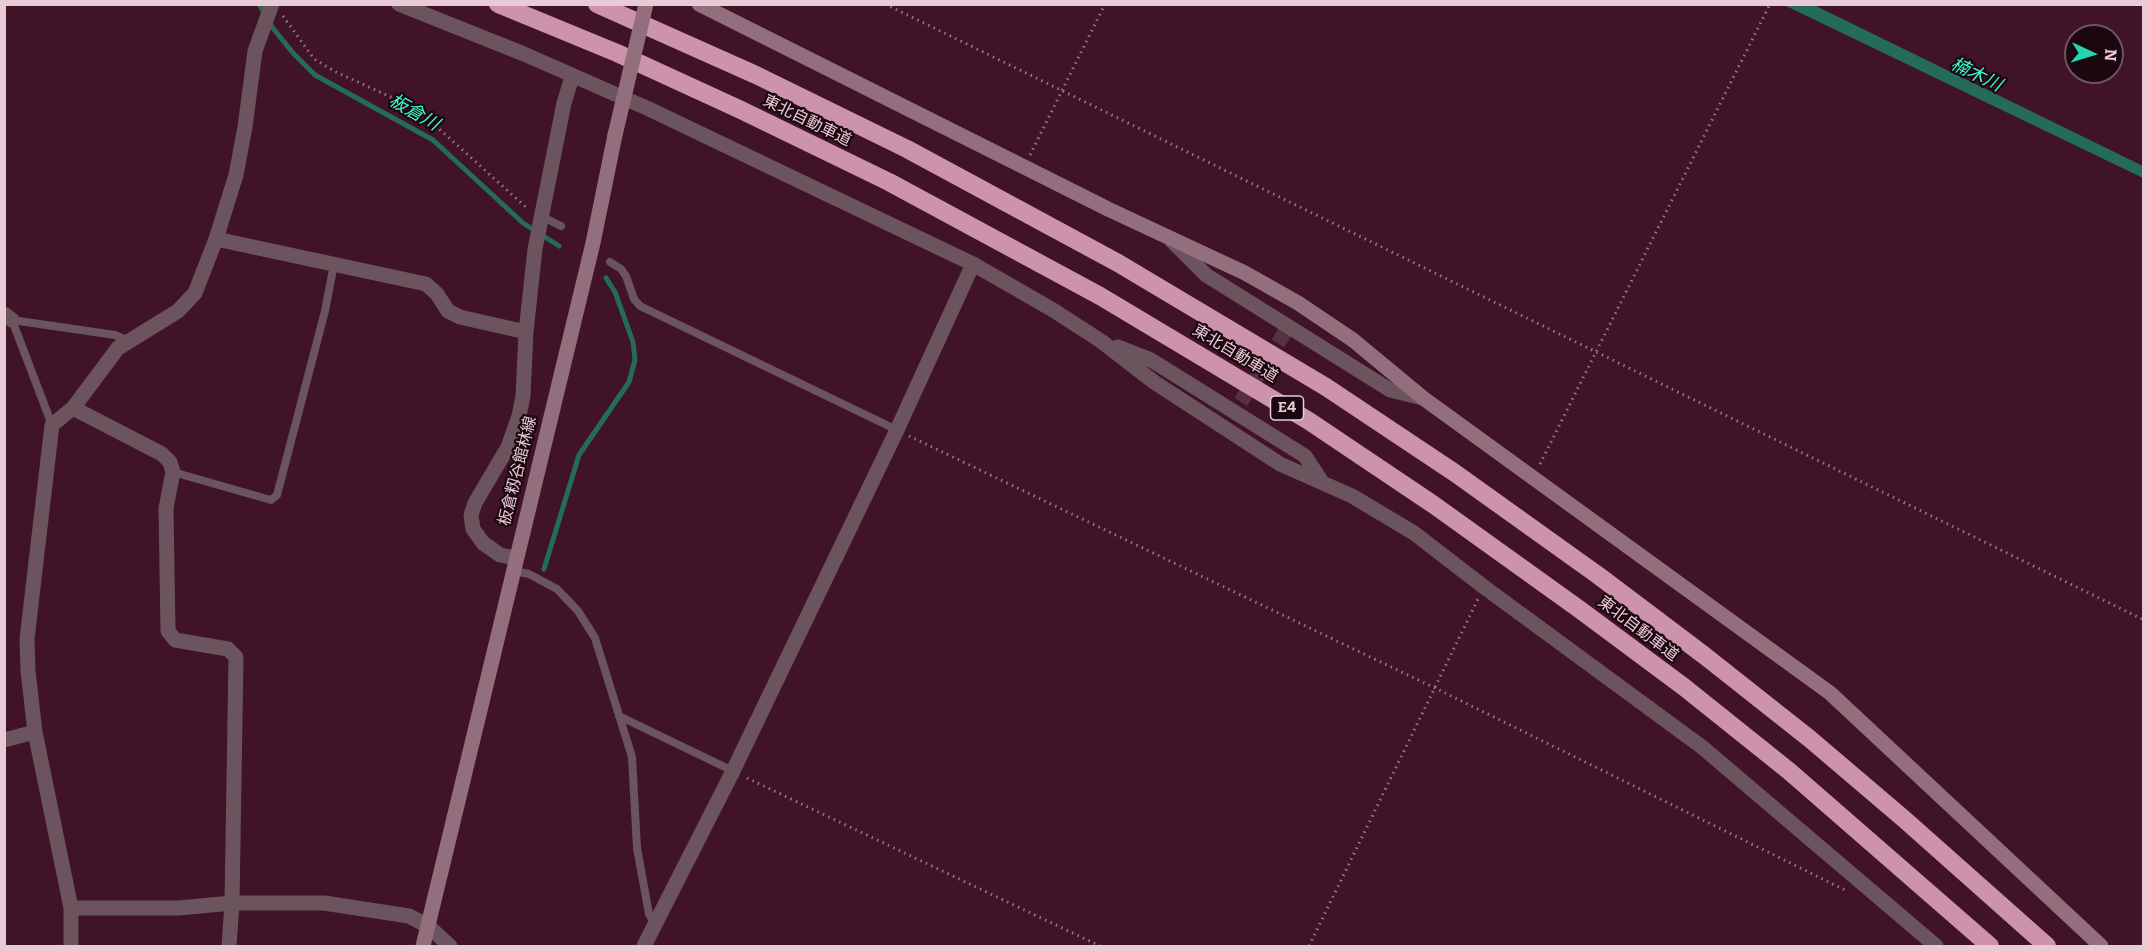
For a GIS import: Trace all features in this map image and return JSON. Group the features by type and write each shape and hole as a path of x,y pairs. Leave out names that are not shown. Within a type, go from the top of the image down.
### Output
{"highway":[{"name":"東北自動車道","path":"498,4 617,53 731,105 889,182 1100,296 1309,421 1434,505 1580,609 1683,687 1797,778 1990,946"},
{"name":"東北自動車道","path":"597,4 756,75 907,149 1118,262 1326,387 1484,494 1599,576 1705,656 1904,819 2047,946"}],"street":[{"path":"399,4 524,54 572,77 650,109 973,264 1101,341 1154,382 1280,464 1352,496 1414,533 1702,747 1936,946"},
{"name":"板倉籾谷館林線","path":"423,946 593,243 615,135 646,4"},
{"path":"702,5 1024,167 1245,273 1298,303 1353,340 1423,398 1830,693 2101,946"},
{"path":"71,946 71,908 35,732 28,671 27,639 52,425 73,408 118,348 178,311 195,293 237,175 255,51 277,9"},
{"path":"514,565 483,543 474,529 471,515 475,503 508,447 519,416 523,396 526,332 535,249 564,103 572,77"},
{"path":"1167,236 1206,274 1390,390 1423,398"},
{"path":"216,239 426,284 437,294 448,311 460,317 526,332"},
{"path":"644,946 733,771 897,430 973,264"},
{"path":"1101,341 1151,360 1239,407 1305,456 1322,482"},
{"path":"73,408 162,454 170,462 173,472 166,508 168,632 175,640 228,649 236,657 232,903 229,946"},
{"path":"4,740 35,732"},
{"path":"71,908 179,908 232,903 324,903 409,916 428,926 450,946"}],"lane":[{"path":"543,217 561,226"},
{"path":"610,261 621,270 634,299 640,306 897,430"},
{"path":"173,472 270,500 277,495 326,311 334,264"},
{"path":"8,317 115,335 129,341"},
{"path":"8,317 52,425"},
{"path":"514,565 557,589 579,611 596,638 632,758 637,848 649,914 655,924"},
{"path":"619,716 733,771"}],"path":[{"path":"885,4 2144,620"},
{"path":"1024,167 1105,4"},
{"path":"1533,478 1770,4"},
{"path":"277,9 314,58 336,72 417,109 521,205 543,217"},
{"path":"897,430 1435,688 1849,892"},
{"path":"1309,946 1484,587"},
{"path":"733,771 1100,946"}],"shaded area":[{"path":"1784,5 1814,5 2143,166 2143,178"}],"waterway":[{"name":"板倉川","path":"259,4 272,27 315,75 433,140 523,223 559,246"},
{"name":"板倉川","path":"544,569 579,455 629,382 635,360 633,342 615,292 606,278"}],"tunnel":[{"path":"1241,402 1289,326"}],"water label":[{"name":"楠木川","path":"1976,75"}]}
